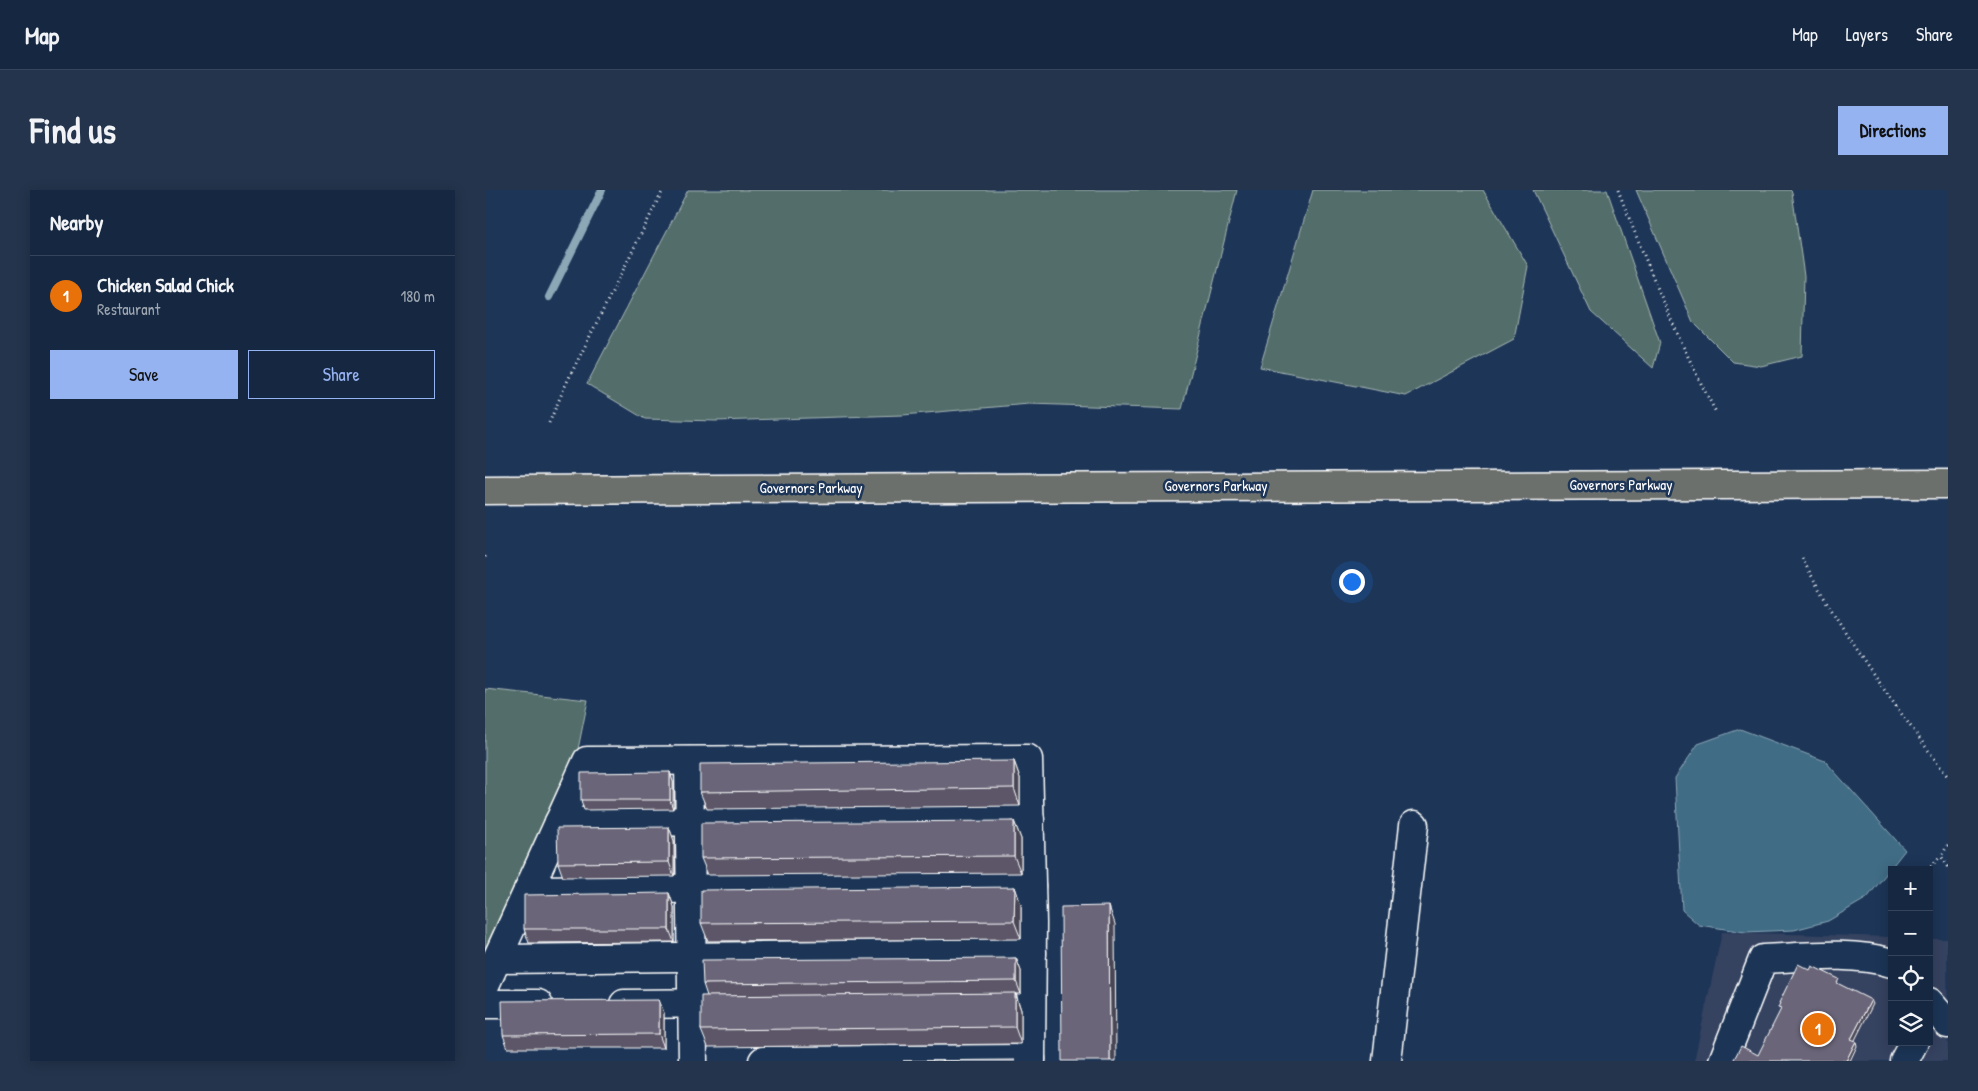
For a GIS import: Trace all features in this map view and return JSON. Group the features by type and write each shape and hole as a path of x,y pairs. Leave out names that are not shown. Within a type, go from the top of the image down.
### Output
{"main road":[{"name":"Governors Parkway","path":"485,490 1948,484"}],"lane":[{"path":"485,985 587,761 1028,759 1032,954 1022,1001 1031,1060 763,1061"},
{"path":"689,761 693,1061"},
{"path":"559,822 1030,820"},
{"path":"1387,1061 1414,825"},
{"path":"528,890 1031,886"},
{"path":"497,959 1032,954"},
{"path":"1723,1061 1763,959 1841,956 1873,958 1888,963"},
{"path":"603,1004 762,1003"},
{"path":"485,1004 564,1004"},
{"path":"1904,1061 1912,1046"}],"path":[{"path":"549,423 566,384 663,190"},
{"path":"1618,190 1650,272 1704,390 1717,414"},
{"path":"1802,558 1814,582 1881,687 1948,777"},
{"path":"1931,866 1948,846"},
{"path":"1941,856 1948,867"}],"shaded area":[{"path":"1740,729 1825,761 1905,850 1892,866 1888,866 1888,871 1867,898 1828,921 1794,930 1745,932 1699,925 1682,910 1675,778 1698,744"},
{"path":"1722,932 1888,937 1888,1046 1933,1046 1933,939 1947,939 1948,1061 1694,1061"}],"green space":[{"path":"688,190 1237,190 1182,409 1029,404 903,415 716,421 645,419 587,384"},
{"path":"1313,190 1483,190 1528,266 1514,339 1406,396 1260,367"},
{"path":"1533,190 1607,190 1660,343 1653,368 1591,312"},
{"path":"1636,190 1790,190 1792,192 1804,276 1802,356 1761,366 1733,362 1693,322"},
{"path":"485,689 588,700 576,759 485,952"}],"building":[{"path":"1014,761 1014,788 700,792 700,764"},
{"path":"670,772 670,800 581,800 581,773"},
{"path":"1014,821 1014,856 701,858 701,823"},
{"path":"669,827 669,862 558,863 557,828"},
{"path":"1015,887 1014,921 701,923 701,890"},
{"path":"669,893 669,929 524,929 524,895"},
{"path":"1109,906 1110,1061 1062,1061 1061,907"},
{"path":"1016,958 1016,981 703,984 702,960"},
{"path":"1798,964 1810,970 1812,966 1839,979 1837,983 1871,1000 1851,1039 1856,1041 1846,1061 1733,1061 1741,1046 1758,1055 1781,1009 1778,1008 1779,1003"},
{"path":"1015,993 1015,1027 701,1030 701,996"},
{"path":"659,1000 659,1034 503,1035 502,1001"},
{"path":"1015,1060 1015,1061 903,1061"}],"waterway":[{"path":"549,297 602,190"}],"place":[{"name":"Chicken Salad Chick","path":"1818,1029"}]}
